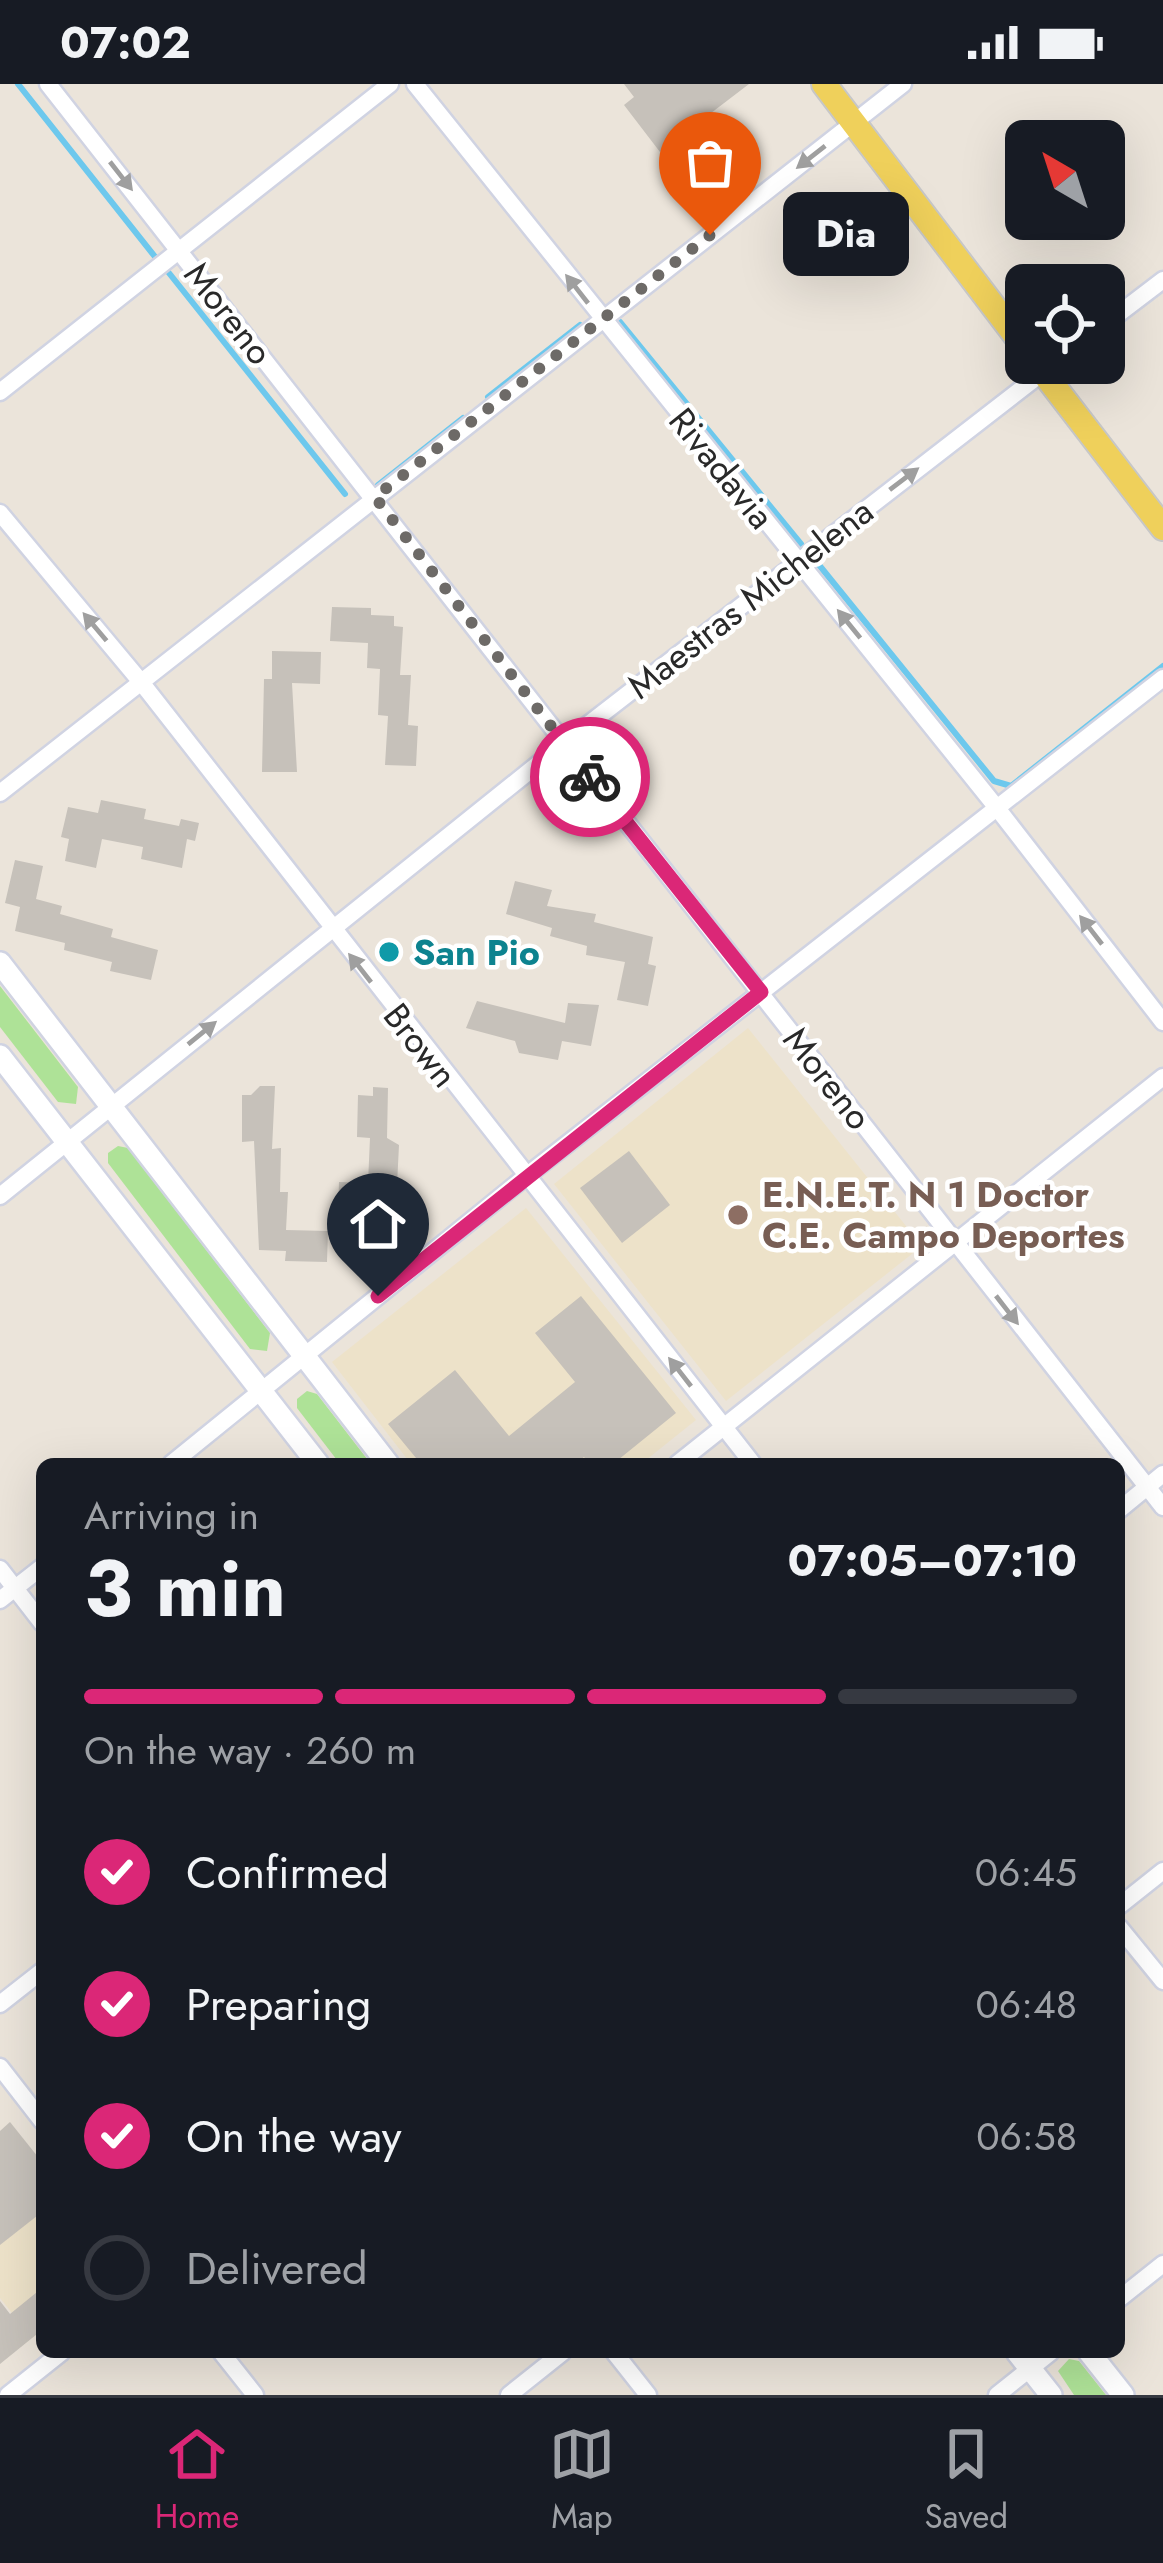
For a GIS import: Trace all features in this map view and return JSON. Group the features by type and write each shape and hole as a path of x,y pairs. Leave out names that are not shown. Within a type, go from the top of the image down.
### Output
{"main road":[{"path":"824,84 1005,321"},
{"path":"1058,384 1163,528"}],"street":[{"name":"Moreno","path":"48,84 1125,1458"},
{"path":"0,392 390,84"},
{"name":"Rivadavia","path":"415,84 998,808 1163,1022"},
{"path":"0,793 903,84"},
{"path":"1125,309 1163,280"},
{"name":"Maestras Michelena","path":"0,1196 563,744 1022,384"},
{"name":"Brown","path":"0,513 140,682 748,1458"},
{"path":"178,1458 525,1178 1163,678"},
{"path":"0,963 383,1458"},
{"path":"0,1056 314,1458"},
{"path":"684,1458 1163,1076"},
{"name":"Moreno","path":"1125,1458 1163,1507"},
{"path":"1125,1505 1163,1474"},
{"path":"0,1569 8,1594 36,1618"},
{"path":"8,1594 36,1572"},
{"path":"1125,1901 1163,1871"},
{"path":"1125,1934 1163,1981"},
{"path":"0,2005 36,1976"},
{"path":"0,2067 36,2113"},
{"path":"1125,2294 1163,2264"},
{"path":"8,2395 54,2358"},
{"path":"226,2358 255,2395"},
{"path":"509,2395 555,2358"},
{"path":"619,2358 648,2395"},
{"path":"1095,2358 1123,2395"},
{"path":"997,2395 1023,2360 1051,2395"}],"shaded area":[{"name":"E.N.E.T. N 1 Doctor C.E. Campo Deportes","path":"748,1028 922,1246 726,1401 554,1184"},
{"path":"526,1208 696,1420 648,1458 406,1458 332,1362"},
{"path":"36,2179 36,2335 32,2338 0,2298 0,2208"}],"green space":[{"path":"0,986 78,1087 76,1104 58,1102 0,1027"},
{"path":"118,1146 128,1148 270,1333 267,1351 250,1349 108,1163 108,1153"},
{"path":"307,1391 317,1394 366,1458 335,1458 297,1408 297,1399"},
{"path":"1069,2359 1079,2361 1106,2395 1074,2395 1058,2371"}],"building":[{"path":"624,84 749,84 660,152 624,105 634,97"},
{"path":"332,607 371,608 371,615 394,616 394,626 403,627 400,675 411,675 408,725 418,726 416,766 385,765 388,716 378,715 380,669 367,668 368,643 330,641"},
{"path":"272,651 321,652 320,684 292,683 297,772 262,772 264,679 272,679"},
{"path":"101,800 146,809 144,819 179,826 181,819 199,823 195,841 187,839 182,868 141,859 143,847 102,839 96,868 65,861 69,839 61,837 68,807 98,813"},
{"path":"15,860 43,866 36,899 62,906 60,914 113,929 111,937 158,950 151,980 110,971 112,962 64,950 65,943 15,931 20,907 5,903"},
{"path":"515,881 552,890 547,906 596,914 594,922 653,937 648,964 656,966 648,1006 617,1000 625,962 586,955 587,946 550,936 552,928 506,914"},
{"path":"477,1001 565,1023 568,1003 599,1005 591,1046 562,1041 558,1060 519,1053 515,1041 466,1028"},
{"path":"260,1086 275,1086 272,1149 281,1148 280,1192 288,1192 286,1230 328,1231 327,1262 285,1261 286,1251 259,1250 254,1141 242,1142 242,1095 251,1095"},
{"path":"373,1087 388,1088 387,1138 399,1145 397,1185 389,1185 387,1215 338,1212 339,1182 368,1183 370,1138 357,1137 358,1095 373,1096"},
{"path":"629,1151 670,1205 622,1243 580,1188"},
{"path":"581,1296 676,1413 620,1458 416,1458 388,1424 455,1370 509,1436 575,1382 535,1333"},
{"path":"10,2122 36,2154 36,2217 0,2245 0,2131"},
{"path":"36,2293 36,2335 0,2364 0,2301 10,2314"}],"waterway":[{"path":"18,84 156,258"},
{"path":"169,273 345,494"},
{"path":"620,322 801,544"},
{"path":"488,397 580,325"},
{"path":"378,485 463,418"},
{"path":"815,560 994,781 1011,786 1163,666"}],"way so far":[{"path":"590,777 375,497 710,235"}],"place":[{"name":"Dia","path":"710,235"},
{"name":"San Pio","path":"389,952"},
{"name":"E.N.E.T. N 1 Doctor C.E. Campo Deportes","path":"738,1215"}],"route":[{"path":"378,1296 761,992 590,777"}]}
